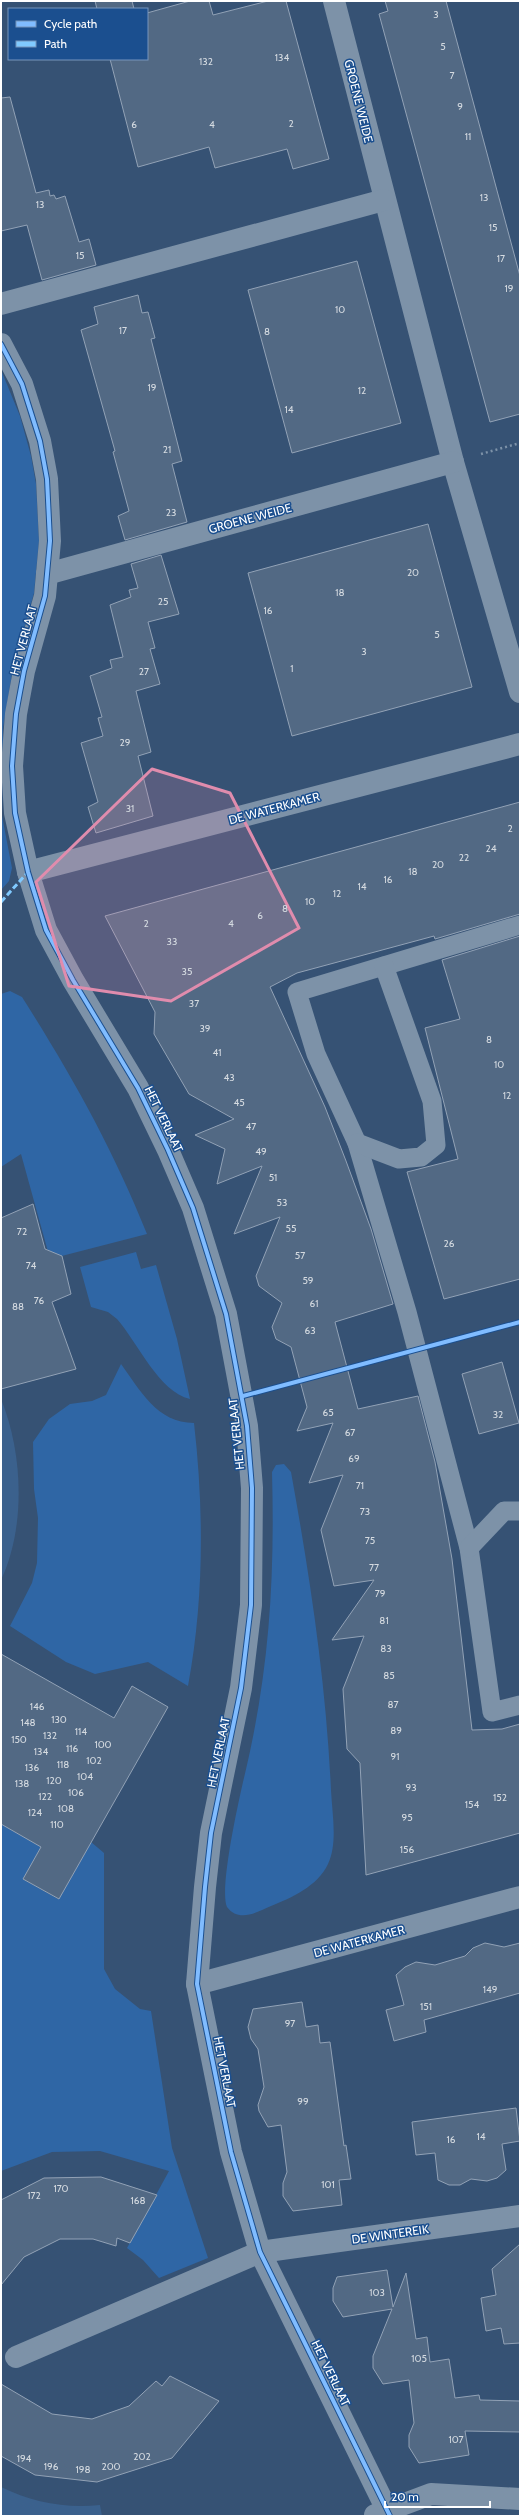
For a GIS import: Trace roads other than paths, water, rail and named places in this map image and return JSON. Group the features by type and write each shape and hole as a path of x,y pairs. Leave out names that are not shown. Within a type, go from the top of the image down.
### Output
{"street":[{"name":"GROENE WEIDE","path":"334,1 384,200 453,462 520,692"},
{"path":"1,304 384,200"},
{"name":"HET VERLAAT","path":"1,344 27,398 44,459 50,541 45,596 20,689 13,740 14,813 28,872 46,930 73,980 138,1088 168,1150 193,1208 226,1314 244,1406 252,1488 251,1605 239,1701 211,1833 204,1887 198,1984 231,2152 260,2252 384,2514"},
{"name":"GROENE WEIDE","path":"47,574 453,462"},
{"name":"DE WATERKAMER","path":"28,872 520,744"},
{"name":"DE WATERKAMER","path":"198,1984 520,1897"},
{"name":"DE WINTEREIK","path":"260,2252 520,2216"},
{"path":"16,2356 260,2252"},
{"path":"384,2514 431,2494 520,2499"}],"lane":[{"path":"520,925 297,992 316,1054 357,1143 407,1312 469,1548 492,1712 520,1705"},
{"path":"357,1143 399,1159 421,1157 436,1145 432,1101 384,966"},
{"path":"469,1548 504,1511 520,1511"}]}
